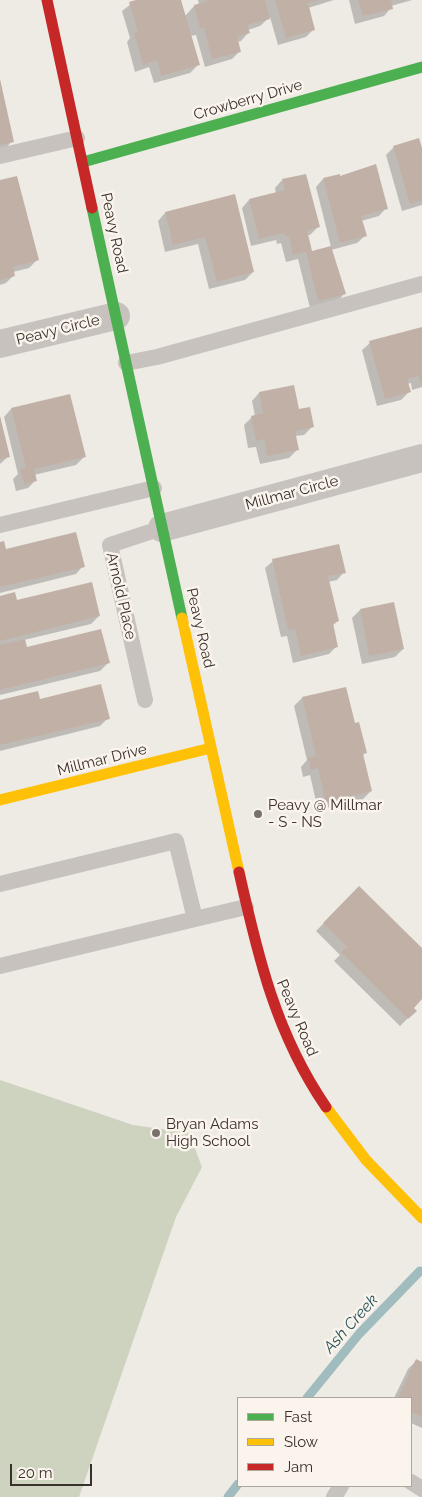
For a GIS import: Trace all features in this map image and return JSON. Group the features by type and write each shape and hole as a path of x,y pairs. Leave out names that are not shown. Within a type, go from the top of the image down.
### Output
{"street":[{"name":"Peavy Road","path":"47,0 246,907 269,995 291,1048 319,1100 348,1141 386,1183 422,1218"},
{"name":"Crowberry Drive","path":"83,162 422,67"},
{"name":"Peavy Circle","path":"0,344 116,316"},
{"name":"Millmar Circle","path":"162,528 422,458"},
{"name":"Millmar Drive","path":"0,800 211,748"}],"lane":[{"path":"0,156 77,138"},
{"path":"126,363 157,357 422,284"},
{"path":"0,525 154,488"},
{"name":"Arnold Place","path":"145,700 110,545 162,528"},
{"path":"0,884 176,840 195,919"},
{"path":"0,966 246,907"}],"green space":[{"path":"0,1080 133,1125 189,1133 202,1167 176,1217 79,1497 0,1497"}],"building":[{"path":"136,0 181,0 200,65 161,76 157,60 143,65 134,33 138,32 129,2"},
{"path":"207,0 265,0 270,19 247,25 250,33 237,36 241,52 212,59 204,28 200,29 194,5"},
{"path":"275,0 318,0 308,3 315,30 286,38"},
{"path":"358,0 391,0 393,9 363,16"},
{"path":"0,79 14,142 0,145"},
{"path":"419,138 422,148 422,200 410,204 393,146"},
{"path":"376,164 388,209 361,216 367,236 340,243 323,178 340,174 340,176"},
{"path":"306,174 320,227 307,230 312,251 331,246 346,294 318,301 306,252 293,255 289,236 285,237 284,233 259,239 249,199 285,190 282,179"},
{"path":"17,176 39,260 13,267 15,276 0,280 0,180"},
{"path":"235,194 254,272 217,282 205,237 173,245 165,212"},
{"path":"422,327 422,382 420,383 419,376 407,379 411,392 385,399 369,341"},
{"path":"294,385 299,409 310,407 314,427 295,431 299,450 267,456 264,439 256,441 251,416 263,413 259,392"},
{"path":"70,394 86,457 34,469 37,481 24,484 20,470 26,468 11,408"},
{"path":"0,416 10,457 0,459"},
{"path":"76,532 85,567 0,587 0,542 4,541 6,549"},
{"path":"339,544 346,573 328,576 339,621 333,623 338,647 301,656 295,629 288,630 272,559"},
{"path":"92,582 100,616 0,641 0,596 15,592 17,600"},
{"path":"394,602 404,649 369,656 360,609"},
{"path":"101,629 110,663 0,690 0,645 25,639 27,647"},
{"path":"101,684 110,719 0,745 0,700 38,691 40,699"},
{"path":"346,687 355,723 359,722 367,753 363,754 372,791 326,803 318,768 311,770 308,758 316,756 302,697"},
{"path":"359,886 422,948 422,999 414,1008 417,1011 408,1019 341,952 347,947 323,923"},
{"path":"416,1359 422,1362 422,1417 412,1412 412,1397 398,1397"}],"waterway":[{"name":"Ash Creek","path":"308,1397 359,1334 420,1271"},
{"name":"Ash Creek","path":"228,1497 237,1485"}],"traffic: fast":[{"path":"83,162 422,67"},
{"path":"92,208 182,618"}],"traffic: slow":[{"path":"182,618 239,872"},
{"path":"0,800 211,748"},
{"path":"326,1107 366,1160 422,1218"}],"traffic: jam":[{"path":"47,0 92,208"},
{"path":"239,872 271,994 294,1051 326,1107"}],"place":[{"name":"Peavy @ Millmar - S - NS","path":"258,814"},
{"name":"Bryan Adams High School","path":"156,1133"}]}
